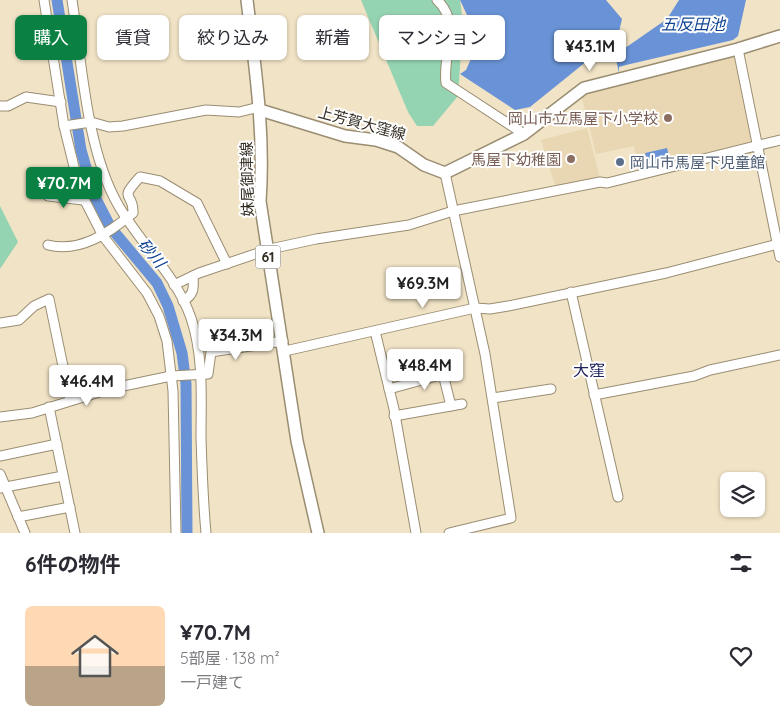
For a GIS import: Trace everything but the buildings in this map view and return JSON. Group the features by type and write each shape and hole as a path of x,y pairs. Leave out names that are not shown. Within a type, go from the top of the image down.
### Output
{"main road":[{"name":"妹尾御津線","path":"247,0 260,110 262,172 260,200 266,251 284,346 297,441 318,533"},
{"path":"445,173 524,134 584,88 738,49 780,36"},
{"name":"上芳賀大窪線","path":"260,110 345,136 376,140 398,147 424,164 445,173"}],"street":[{"path":"44,0 73,172 84,200 104,235 156,308 167,341 173,376 176,533"},
{"path":"72,0 89,122 105,176 125,220 174,285 193,326 198,375 202,484 206,533"},
{"path":"437,0 444,6 450,29 446,83 524,134"},
{"path":"738,49 780,257"},
{"path":"0,106 8,106 26,97 61,102"},
{"path":"65,126 89,122 109,127 123,126 206,110 239,112 255,108 260,110"},
{"path":"174,285 194,276 266,251 316,239 409,225 453,211 600,182 607,183 780,140"},
{"path":"445,173 493,398 511,518 449,533"},
{"path":"48,245 70,248 104,235 125,220 134,210 126,196 127,192 140,177 160,180 197,203 227,264"},
{"path":"48,196 84,200"},
{"path":"0,417 17,417 108,389 173,376 198,375 210,372 211,352 284,346 375,331 475,308 508,306 666,273 778,244"},
{"path":"183,301 191,296 194,276"},
{"path":"571,292 618,497"},
{"path":"0,323 19,320 34,306 49,299 70,400"},
{"path":"375,331 389,388 416,533"},
{"path":"594,395 694,376 710,370 780,354"},
{"path":"389,388 455,371"},
{"path":"443,374 451,406"},
{"path":"493,398 551,389"},
{"path":"394,416 462,404"},
{"path":"49,407 75,533"},
{"path":"0,456 57,444"},
{"path":"0,474 3,488 25,533"},
{"path":"3,488 63,476"},
{"path":"18,517 70,507"}],"shaded area":[{"name":"岡山市立馬屋下小学校","path":"734,55 737,57 754,141 752,144 640,172 634,146 596,154 581,94"},
{"name":"馬屋下幼稚園","path":"587,128 600,178 556,188 541,140"}],"green space":[{"path":"361,0 460,0 462,15 379,15 379,43 369,15 367,15"},
{"path":"386,60 460,60 458,96 433,126 417,126 408,112"},
{"path":"0,206 18,242 0,269"}],"water":[{"path":"460,0 606,0 622,19 618,36 530,107 515,110 460,74 466,70 470,60 505,60 505,15 467,15"},
{"name":"五反田池","path":"679,0 746,0 738,36 733,40 619,67 619,73 615,55 667,19"},
{"path":"667,148 670,160 648,166 645,153"}],"waterway":[{"name":"砂川","path":"57,0 81,150 94,195 111,228 157,283 168,306 182,353 186,384 187,533"}],"place":[{"name":"岡山市立馬屋下小学校","path":"668,118"},
{"name":"馬屋下幼稚園","path":"571,159"},
{"name":"岡山市馬屋下児童館","path":"620,162"}],"district":[{"name":"大窪","path":"589,370"}]}
